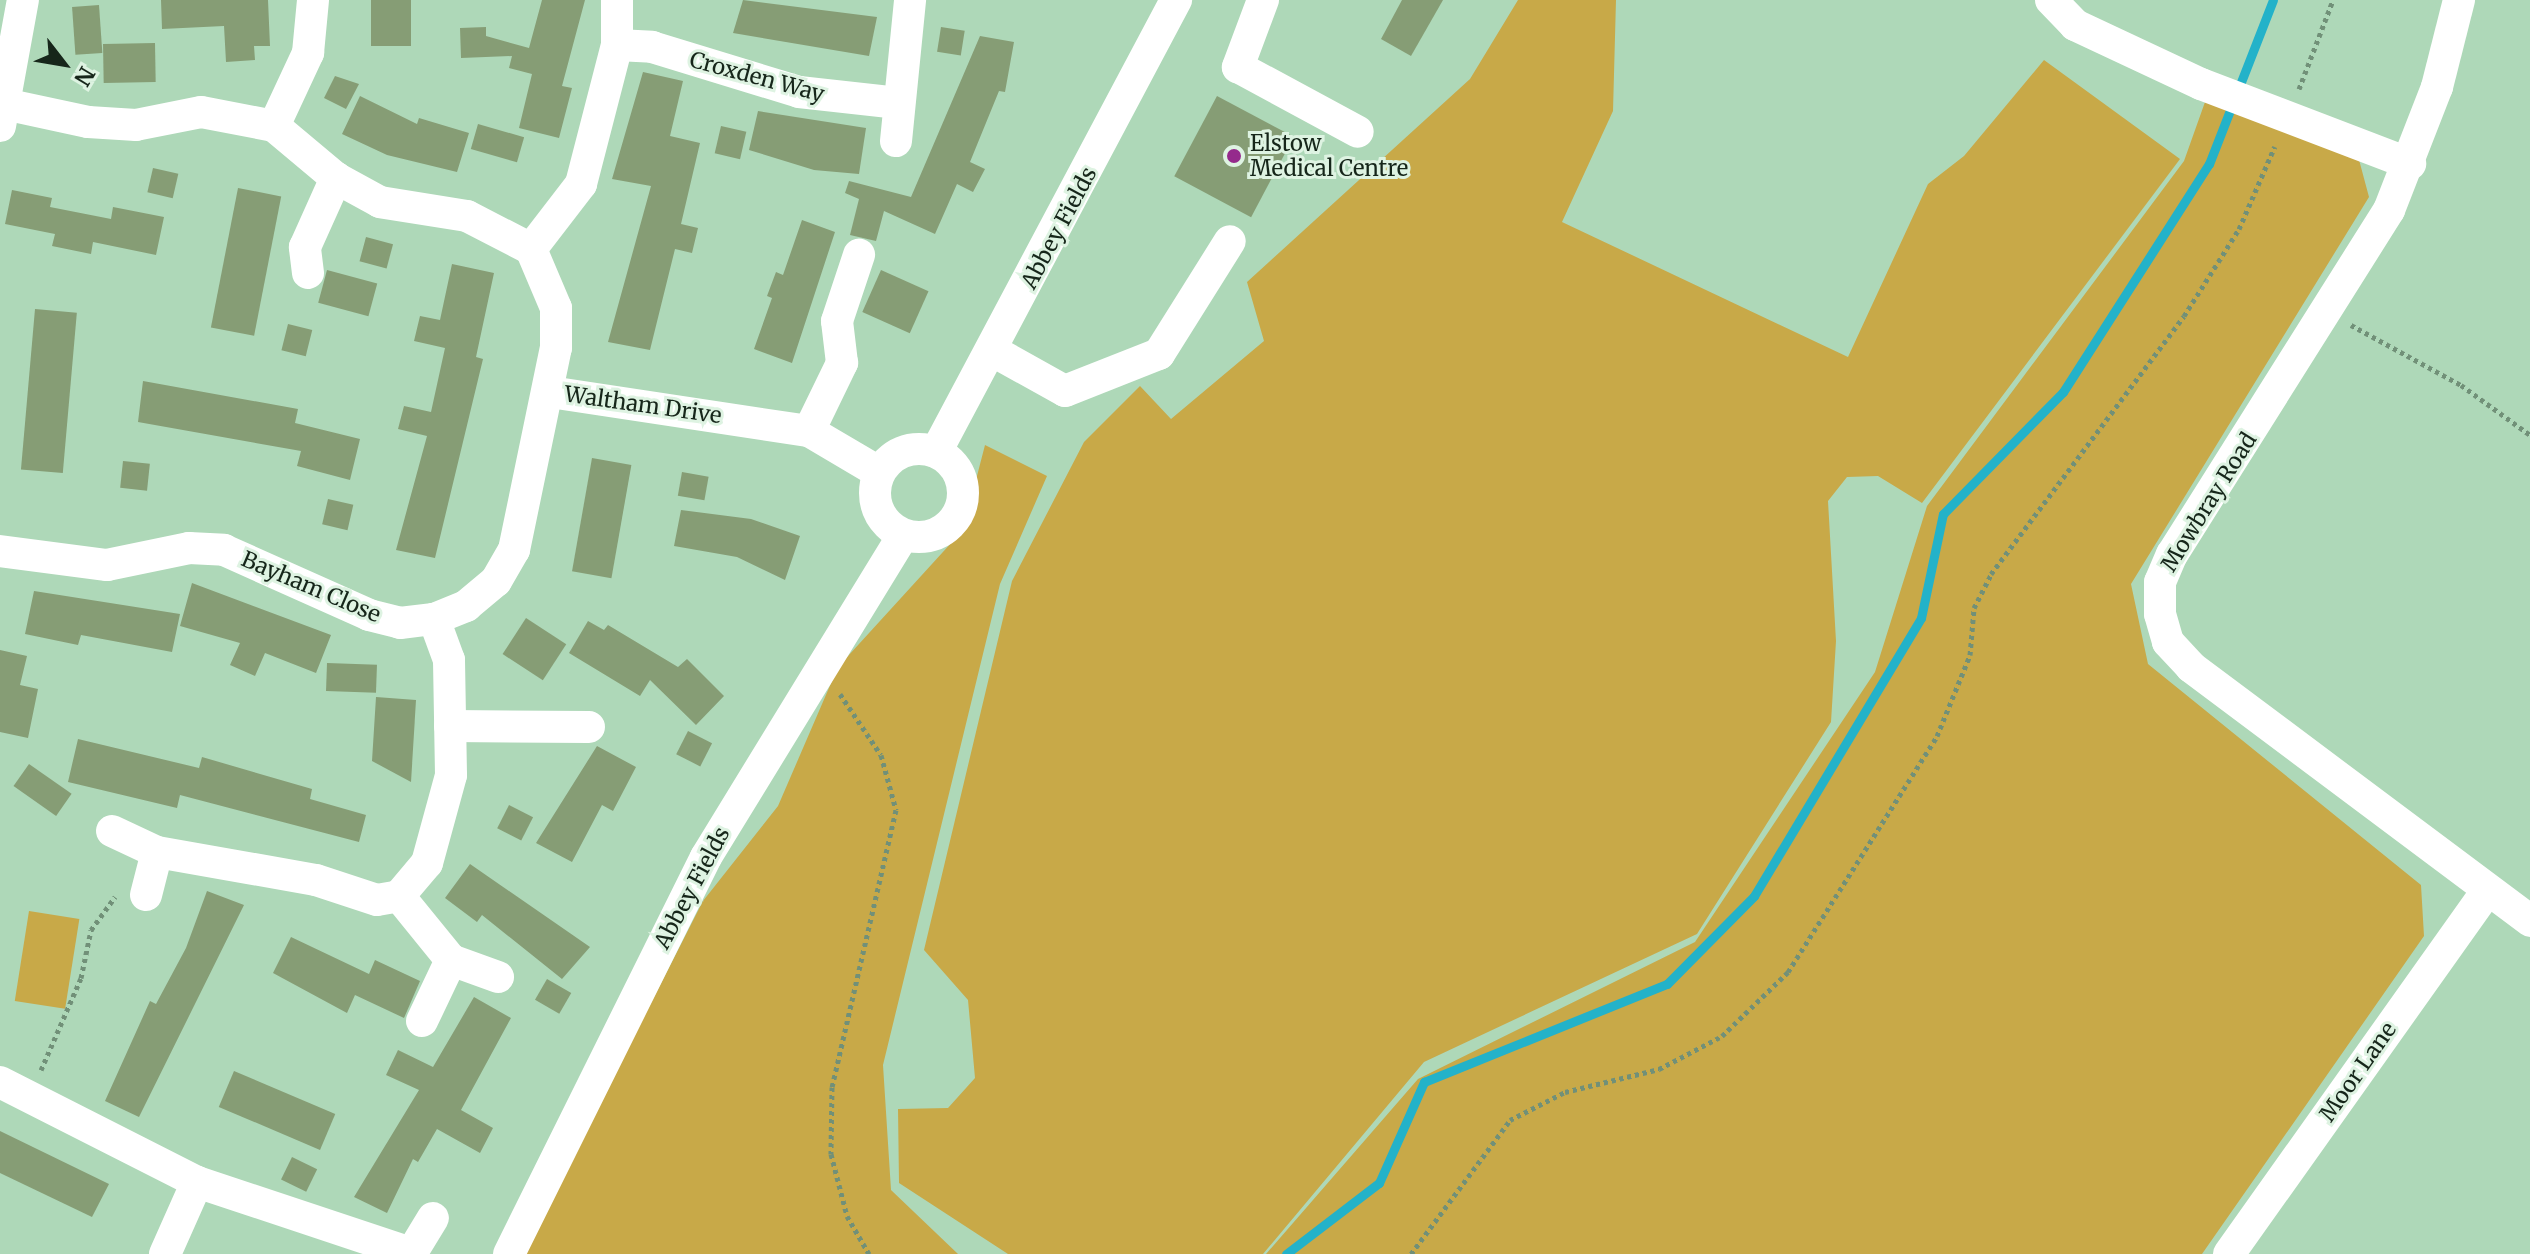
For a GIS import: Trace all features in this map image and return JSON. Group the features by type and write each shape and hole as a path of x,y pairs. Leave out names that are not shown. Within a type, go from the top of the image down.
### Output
{"street":[{"path":"23,0 3,115 136,125 201,112 274,126 336,178 380,202 499,227 531,249 581,184 617,45 617,0"},
{"path":"274,126 308,53 313,0"},
{"path":"896,141 898,103 912,36 910,0"},
{"name":"Abbey Fields","path":"936,452 993,351 1176,0"},
{"path":"2051,0 2075,25 2201,84 2410,164"},
{"name":"Mowbray Road","path":"2459,0 2410,164 2329,313 2172,554 2160,582 2164,628 2191,667 2530,921"},
{"path":"1262,8 1238,67 1358,132"},
{"name":"Croxden Way","path":"617,45 652,47 799,92 898,103"},
{"path":"308,273 305,247 336,178"},
{"path":"993,351 1065,391 1159,354 1230,241"},
{"name":"Waltham Drive","path":"531,249 556,308 550,392 809,431 877,471"},
{"path":"809,431 842,363 837,321 859,255"},
{"path":"112,831 157,852 316,880 377,900 399,896 427,863 445,819 450,726 449,660 434,619 466,606 496,581 514,550 550,392"},
{"path":"905,448 936,452 964,479 960,514 933,538 902,537 874,507 877,471 905,448"},
{"name":"Abbey Fields","path":"509,1254 706,857 902,537"},
{"name":"Bayham Close","path":"0,551 107,565 189,548 224,550 369,615 400,623 434,619"},
{"path":"450,726 589,727"},
{"path":"146,895 157,852"},
{"name":"Moor Lane","path":"2229,1254 2487,891"},
{"path":"399,896 451,960 498,977"},
{"path":"422,1021 451,960"},
{"path":"0,1082 197,1182 411,1254 433,1218"},
{"path":"165,1254 197,1182"}],"path":[{"path":"1411,1254 1510,1120 1565,1092 1659,1069 1722,1036 1788,972 1937,736 1970,655 1974,608 1991,574 2184,316 2239,229 2280,112 2333,0"},
{"path":"2329,313 2461,385 2530,435"},
{"path":"813,679 848,698 881,755 896,810 832,1087 831,1154 847,1216 869,1254"},
{"path":"29,1096 69,1008 99,916 121,893 146,895"}],"shaded area":[{"path":"1518,0 1616,0 1613,111 1562,222 1848,357 1928,184 1964,156 2044,60 2180,159 1922,503 1878,476 1847,477 1828,501 1836,641 1831,722 1697,934 1424,1062 1263,1254 1008,1254 899,1183 898,1109 948,1108 975,1078 968,1000 924,950 1012,581 1084,442 1140,386 1171,419 1264,341 1247,282 1470,79"},
{"path":"2205,102 2358,156 2369,197 2131,584 2148,664 2421,885 2424,936 2202,1254 1266,1254 1418,1079 1695,942 1875,672 1927,506 2184,161"},
{"path":"985,445 1047,476 1000,584 883,1065 891,1190 958,1254 523,1254 703,901 778,806 838,667 963,530"},
{"path":"29,911 79,919 65,1009 15,1001"}],"building":[{"path":"161,0 268,0 270,46 254,46 255,60 226,62 224,26 162,29"},
{"path":"371,0 411,0 411,46 371,46"},
{"path":"542,0 585,0 562,86 572,88 559,138 519,128 532,74 509,68 512,56 461,58 460,28 486,27 486,36 529,48"},
{"path":"743,0 877,17 869,56 733,33"},
{"path":"1402,0 1443,0 1411,56 1381,39"},
{"path":"99,5 102,53 75,55 72,7"},
{"path":"941,27 965,31 961,55 937,52"},
{"path":"980,36 1014,42 1005,92 999,91 970,162 985,169 973,192 957,184 935,234 884,211 876,241 850,235 859,199 845,193 849,181 911,197"},
{"path":"155,43 156,82 104,83 103,44"},
{"path":"643,72 683,81 670,136 700,143 681,224 698,228 692,253 675,249 650,350 608,342 651,186 612,179"},
{"path":"335,76 359,84 346,109 324,98"},
{"path":"360,96 417,124 419,118 469,133 457,172 387,155 342,134"},
{"name":"Elstow Medical Centre","path":"1217,96 1294,137 1251,217 1174,176"},
{"path":"758,111 866,128 859,174 814,170 749,150"},
{"path":"478,124 524,137 517,162 471,149"},
{"path":"721,126 746,132 740,159 715,153"},
{"path":"153,168 178,174 173,198 147,192"},
{"path":"238,188 281,196 254,336 211,327"},
{"path":"12,190 52,198 50,207 111,219 113,207 164,217 156,255 93,242 91,254 52,246 55,234 5,224"},
{"path":"802,220 835,232 792,363 754,349 772,298 767,296 776,272 783,275"},
{"path":"366,237 393,244 387,268 360,261"},
{"path":"452,264 494,273 476,357 483,359 435,558 396,550 427,436 398,429 404,406 431,412 445,348 414,341 420,316 440,320"},
{"path":"327,270 377,283 368,316 318,303"},
{"path":"881,270 929,291 910,333 862,312"},
{"path":"35,309 77,313 63,473 21,469"},
{"path":"288,324 312,330 306,356 281,350"},
{"path":"143,381 298,409 295,423 360,439 350,480 297,466 301,451 138,422"},
{"path":"592,458 631,465 611,578 572,571"},
{"path":"123,461 150,464 147,491 120,488"},
{"path":"682,472 709,477 704,500 678,496"},
{"path":"328,499 353,505 347,530 322,524"},
{"path":"681,510 751,519 800,536 785,580 737,557 674,546"},
{"path":"192,583 331,635 316,673 265,653 255,676 230,665 240,643 180,626"},
{"path":"34,591 180,614 172,652 81,635 78,645 25,634"},
{"path":"526,618 566,644 543,680 503,654"},
{"path":"588,621 604,630 608,625 678,667 687,659 724,696 696,725 650,680 640,696 569,653"},
{"path":"0,650 27,656 20,685 38,689 28,738 0,732"},
{"path":"327,663 377,665 376,693 326,691"},
{"path":"376,697 416,700 411,782 372,761"},
{"path":"688,731 712,743 700,766 676,754"},
{"path":"78,739 199,768 202,757 312,789 310,799 366,815 359,842 180,795 177,808 68,782"},
{"path":"597,746 636,767 613,811 602,805 572,862 536,843"},
{"path":"29,764 72,794 56,816 14,786"},
{"path":"509,805 533,817 521,840 497,828"},
{"path":"470,864 590,947 562,979 482,915 477,922 445,898"},
{"path":"207,891 244,905 139,1117 105,1101 150,1001 156,1004 186,948"},
{"path":"291,937 369,974 375,960 420,981 404,1018 355,995 347,1013 273,973"},
{"path":"547,979 571,993 559,1014 535,1000"},
{"path":"474,997 511,1018 461,1110 493,1128 480,1153 437,1129 418,1162 413,1159 387,1213 354,1197 419,1090 386,1075 398,1050 433,1067"},
{"path":"234,1071 335,1114 320,1150 219,1107"},
{"path":"0,1131 109,1184 92,1217 0,1173"},
{"path":"292,1157 317,1169 306,1192 281,1179"}],"waterway":[{"path":"1286,1254 1379,1183 1424,1082 1667,984 1754,896 1921,618 1943,514 2063,392 2209,164 2273,0"}],"place":[{"name":"Elstow Medical Centre","path":"1234,156"}]}
